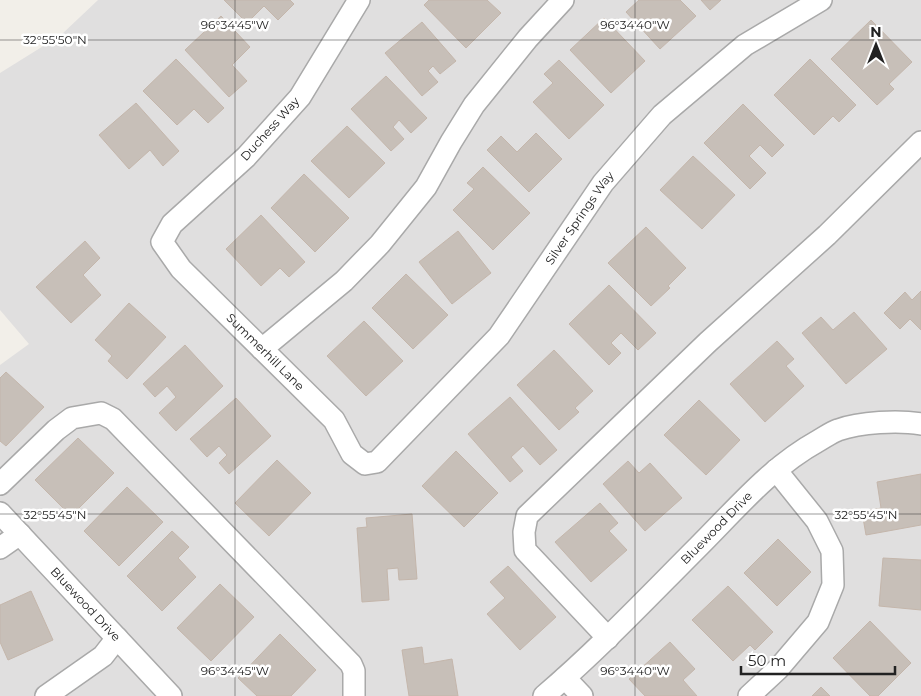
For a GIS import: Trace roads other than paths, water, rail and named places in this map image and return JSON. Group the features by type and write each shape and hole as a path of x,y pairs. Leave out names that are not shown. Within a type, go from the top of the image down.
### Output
{"street":[{"name":"Duchess Way","path":"162,242 172,224 246,157 300,97 359,0"},
{"path":"262,349 344,281 380,244 426,187 474,105 528,38 563,0"},
{"name":"Silver Springs Way","path":"365,464 377,462 499,336 603,183 662,115 745,45 822,0"},
{"path":"608,638 525,550 524,532 527,516 708,342 827,235 921,142"},
{"name":"Summerhill Lane","path":"162,242 181,269 334,420 352,454 365,464"},
{"path":"0,484 56,430 72,418 101,413 113,419 351,664 354,671 354,696"},
{"name":"Bluewood Drive","path":"544,696 608,638 631,612 767,476 804,449 838,430 869,424 905,421 921,424"},
{"path":"749,696 778,669 818,622 833,584 832,551 818,521 776,470"},
{"name":"Bluewood Drive","path":"0,513 171,696"},
{"path":"0,548 20,534"},
{"path":"46,696 103,656 117,638"},
{"path":"565,678 582,696"}]}
